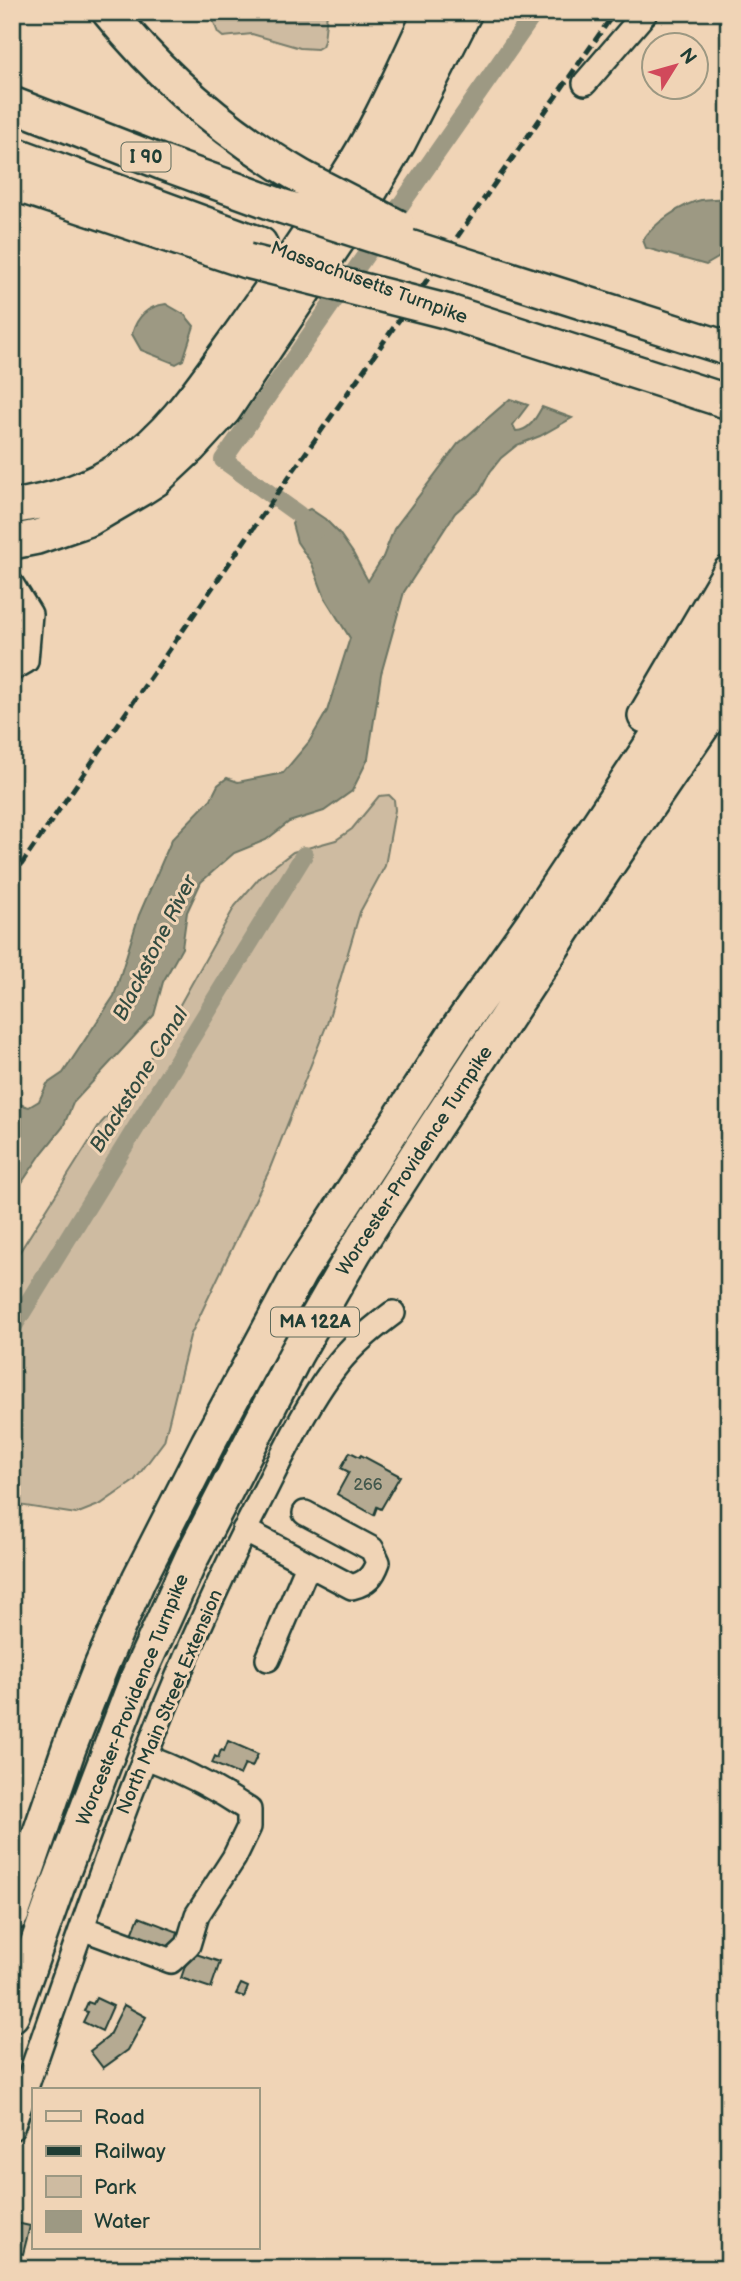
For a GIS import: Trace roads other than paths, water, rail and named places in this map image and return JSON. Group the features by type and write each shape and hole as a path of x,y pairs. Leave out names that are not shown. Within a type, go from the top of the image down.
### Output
{"highway":[{"path":"109,12 194,100 251,144 303,178 481,270"},
{"path":"12,507 45,502 126,465 152,443 187,406 264,300 347,177 379,122 431,12"},
{"path":"12,542 89,519 128,497 156,479 224,410 368,195 399,142 465,12"},
{"name":"I 90","path":"12,104 281,206 729,349"},
{"name":"Massachusetts Turnpike","path":"12,153 253,253 449,312 722,400"},
{"path":"12,183 253,253"},
{"path":"459,1027 496,947 649,711 729,572"},
{"name":"Worcester-Providence Turnpike","path":"12,1914 69,1748 97,1676 157,1542 300,1272 459,1027 534,920 729,628"},
{"name":"Worcester-Providence Turnpike","path":"12,2015 135,1683 192,1557 296,1354 355,1251 423,1145 569,922 729,687"}],"street":[{"path":"585,83 646,12"},
{"path":"12,585 30,614 26,662 12,669"},
{"name":"North Main Street Extension","path":"12,2128 82,1928 146,1757 193,1642 244,1530 323,1384 347,1353 393,1313"},
{"path":"244,1530 352,1587 362,1584 374,1575 378,1562 372,1549 305,1513"},
{"path":"268,1659 308,1565"},
{"path":"82,1928 171,1961 188,1945 197,1915 234,1857 249,1827 249,1810 219,1790 180,1770 146,1757"}],"water":[{"path":"729,197 729,249 723,255 706,265 646,248 643,240 661,221 677,210 701,200"},
{"path":"166,304 185,315 194,326 183,360 176,364 141,350 132,334 144,313"},
{"name":"Blackstone River","path":"510,399 528,405 513,425 516,431 528,426 542,407 572,418 517,445 501,458 480,491 455,513 404,592 381,674 368,759 352,791 324,811 289,822 266,840 234,853 201,882 187,912 182,948 163,982 154,1015 73,1103 63,1127 12,1197 12,1097 29,1107 39,1101 47,1084 63,1073 114,996 139,915 172,839 211,799 218,785 227,778 238,782 283,773 309,742 327,711 350,638 325,598 312,564 297,542 292,524 298,514 310,509 325,519 353,553 368,581 383,557 394,529 458,444"}],"waterway":[{"path":"314,531 298,514 223,460 535,12"},
{"name":"Blackstone Canal","path":"12,1329 304,855"}],"railway":[{"path":"12,878 615,12"}]}
